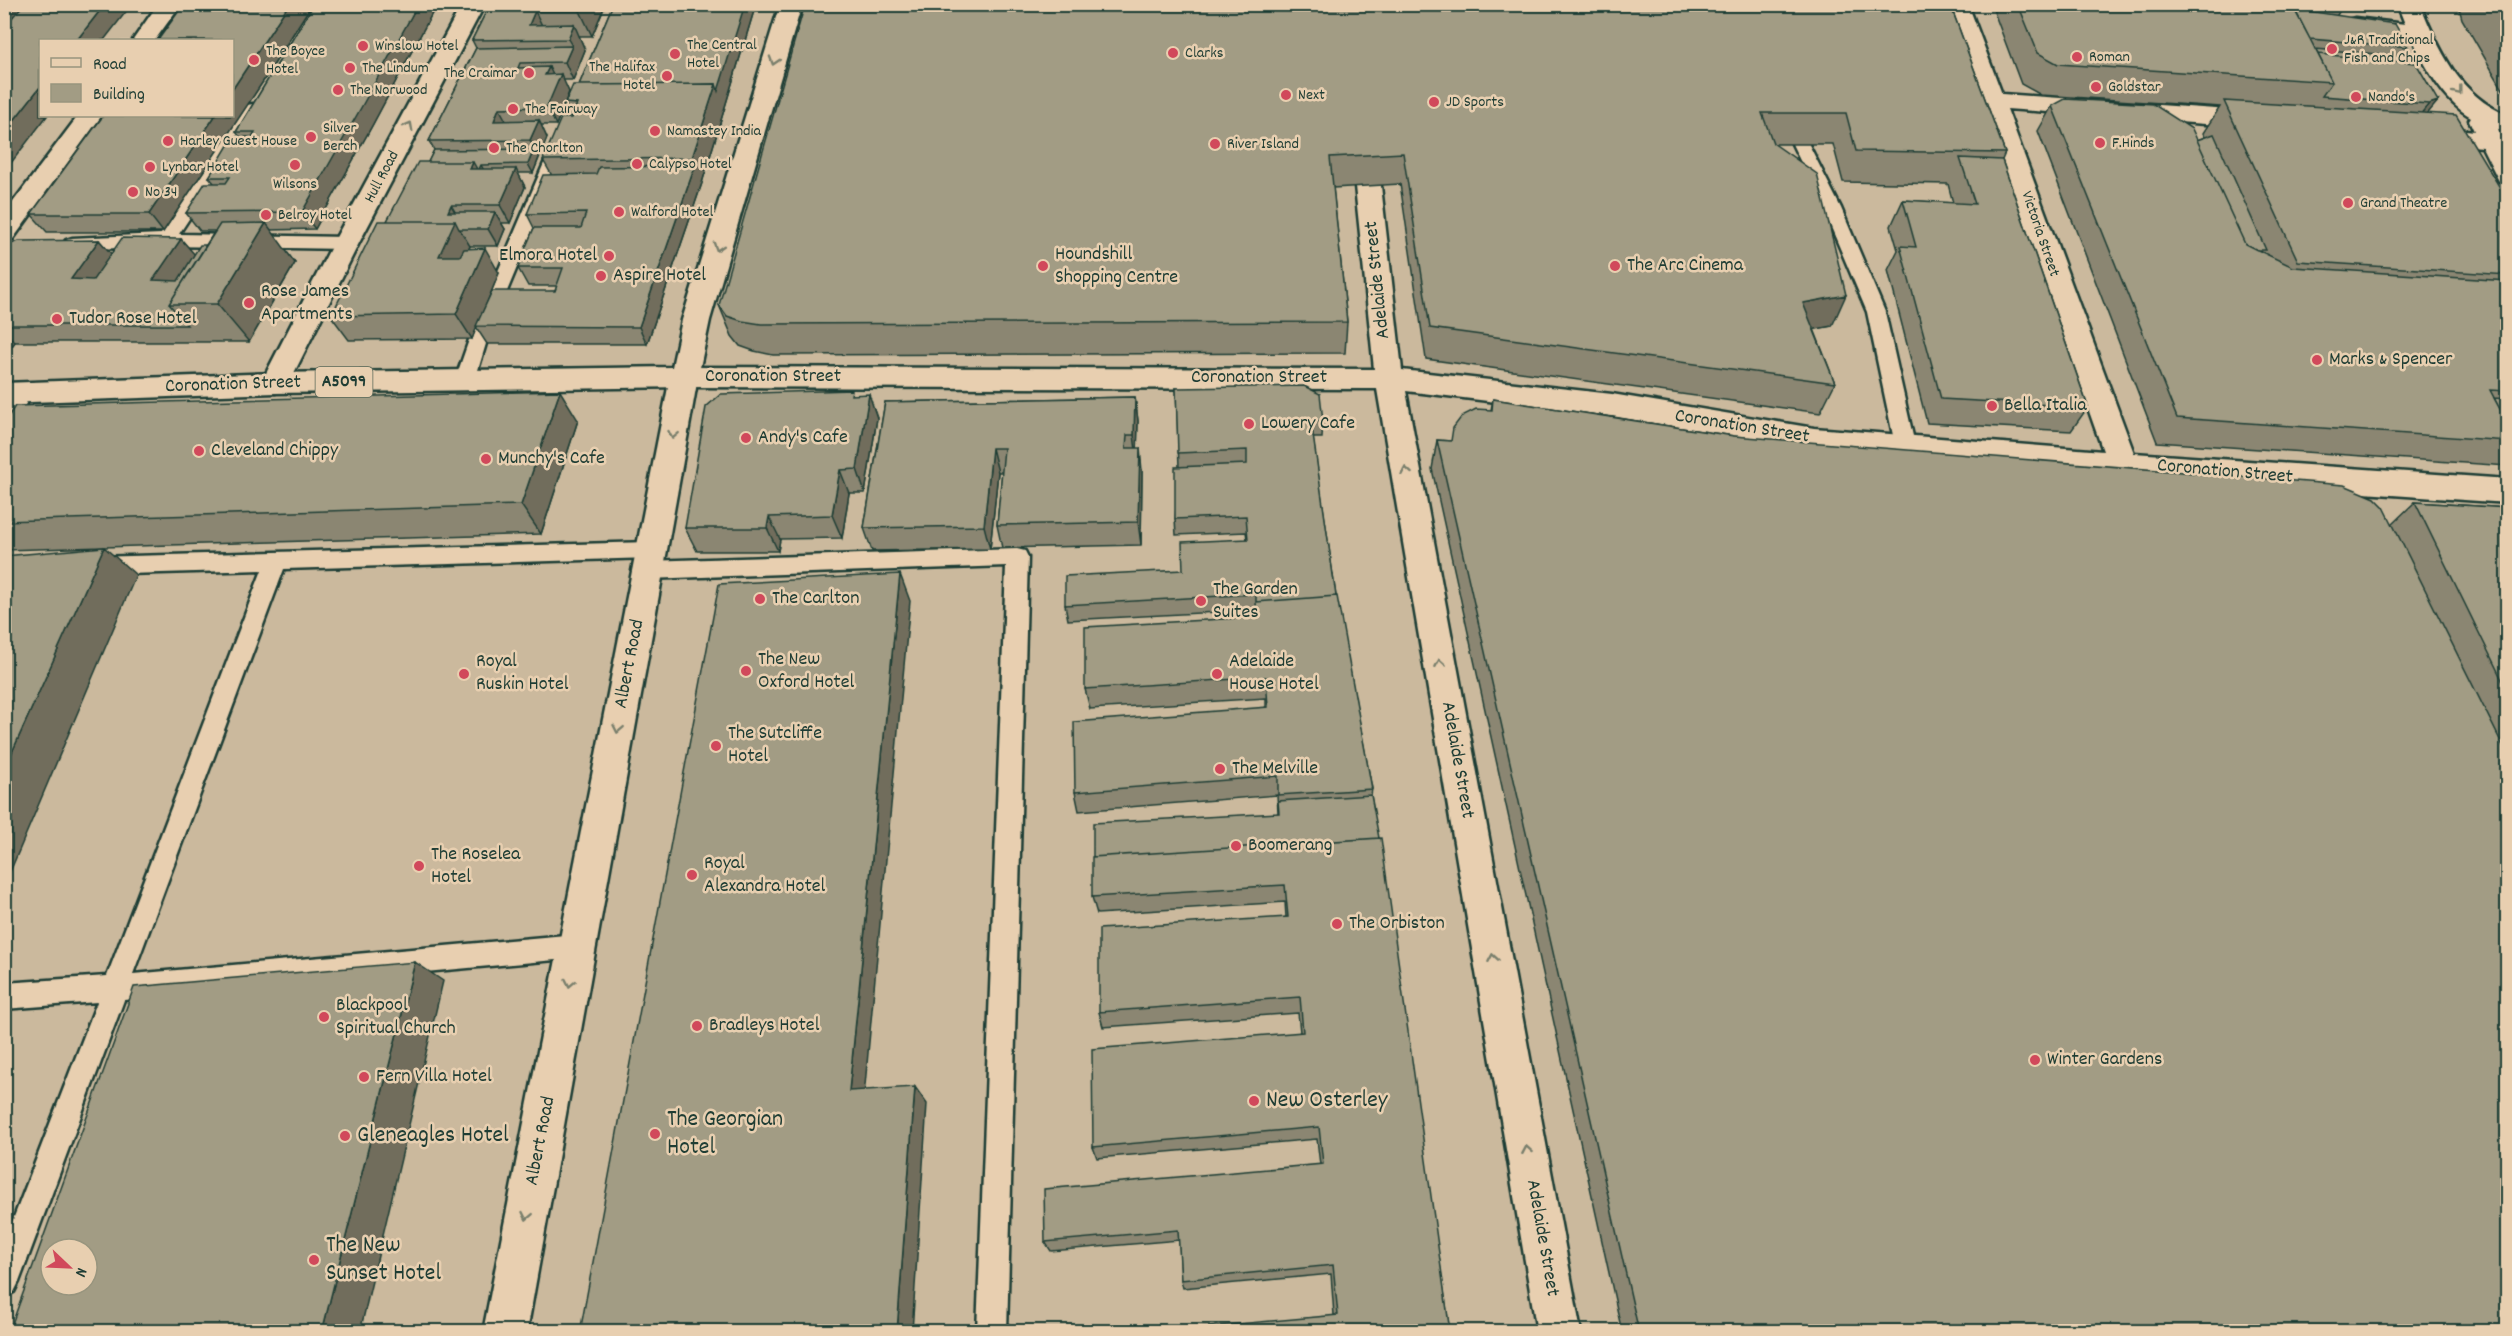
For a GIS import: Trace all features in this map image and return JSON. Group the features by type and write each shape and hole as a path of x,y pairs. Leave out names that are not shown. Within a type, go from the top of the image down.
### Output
{"street":[{"path":"145,39 170,4"},
{"name":"Hull Road","path":"275,383 346,243 474,4"},
{"name":"Albert Road","path":"505,1332 696,320 791,4"},
{"name":"Victoria Street","path":"1957,4 2123,464"},
{"path":"2408,4 2419,32 2451,83 2466,102 2499,132 2508,175"},
{"path":"2338,23 2419,32"},
{"path":"1993,101 2281,122"},
{"path":"2166,113 2179,142"},
{"path":"8,242 89,117"},
{"path":"2409,132 2499,132"},
{"name":"Adelaide Street","path":"1368,186 1389,379 1559,1332"},
{"name":"Coronation Street","path":"9,401 275,383 684,377 1389,379 1611,405 1814,439 2334,480 2508,491"},
{"path":"2334,480 2350,512"}],"lane":[{"path":"166,240 264,93"},
{"path":"1773,102 1782,108 1827,197 1876,312 1905,445"},
{"path":"465,380 479,337 570,122"},
{"path":"59,244 166,240 346,243"},
{"path":"69,567 276,561 1017,557 992,1332"},
{"path":"4,1282 276,561"},
{"path":"4,996 577,946"}],"shaded area":[{"path":"5,5 2507,5 2507,1331 5,1332"}],"building":[{"path":"24,4 105,4 78,39 39,39 39,88 4,133 4,27"},
{"path":"184,4 289,4 234,87 234,39 159,39"},
{"path":"314,4 418,4 302,212 186,213 205,183 226,183 230,177 209,177 233,137 252,137 255,132 236,132"},
{"path":"490,4 583,4 580,11 535,11 529,25 574,24 568,39 472,40"},
{"path":"613,4 745,4 718,91 716,84 579,85"},
{"name":"Houndshill Shopping Centre","path":"805,4 1950,4 2005,153 1856,151 1846,113 1762,113 1773,143 1817,174 1846,295 1803,303 1835,383 1430,328 1403,153 1330,157 1347,322 761,324 742,321 727,316 719,305"},
{"path":"2018,4 2292,4 2332,82 2058,64 2038,53"},
{"path":"2497,4 2508,4 2508,22"},
{"path":"2294,9 2395,24 2408,47 2310,39"},
{"path":"572,46 565,62 520,63 518,68 549,67 545,75 561,74 547,107 499,108 494,121 539,120 530,140 429,141 476,48"},
{"path":"2315,49 2402,56 2405,62 2318,54"},
{"path":"2318,54 2416,63 2438,101 2429,104 2322,96 2332,82"},
{"path":"716,84 692,158 543,160 561,118 571,118 577,104 565,103 573,85"},
{"name":"Marks & Spencer","path":"2065,99 2153,104 2192,129 2245,244 2293,267 2508,281 2508,391 2490,390 2508,424 2508,441 2177,418 2052,106"},
{"name":"Grand Theatre","path":"2224,101 2456,115 2508,201 2508,275 2298,261"},
{"path":"102,117 214,117 149,214 31,214"},
{"path":"2214,134 2266,250 2257,250 2245,244 2197,140"},
{"path":"534,149 528,164 481,165 477,169 473,162 428,162 434,150"},
{"path":"1960,158 2002,160 2088,407 1941,399 1900,246 1916,247 1903,200 1975,204"},
{"path":"418,162 473,162 470,169 516,169 500,205 451,205 448,212 495,212 488,229 459,229 455,221 387,221"},
{"path":"695,166 639,327 476,326 492,291 555,291 563,268 518,268 525,249 534,228 581,228 586,213 527,214 543,175 596,174 599,167"},
{"path":"378,221 455,221 439,256 460,256 464,249 485,248 456,314 331,316"},
{"path":"266,223 217,304 169,304 220,224"},
{"path":"122,238 181,239 153,280 178,281 200,245 206,245 169,304 187,325 4,325 4,248 6,246 19,241 99,240 71,279 93,280"},
{"path":"1304,386 1320,394 1323,421 1311,421 1336,596 1256,602 1256,594 1065,605 1065,576 1183,570 1182,542 1248,539 1246,516 1175,519 1175,467 1247,464 1247,450 1178,453 1176,388"},
{"path":"852,390 851,395 869,394 857,469 840,470 832,515 769,517 767,528 685,528 706,407 721,394"},
{"path":"560,391 521,505 4,521 4,423 15,406"},
{"path":"1135,397 1134,435 1127,435 1126,448 1140,448 1138,522 997,525 1004,448 992,448 984,526 864,528 885,402"},
{"path":"2494,398 2508,399 2508,424"},
{"name":"Winter Gardens","path":"1493,399 1734,436 2344,485 2375,498 2384,507 2508,756 2508,1332 1639,1332 1437,440 1451,441 1453,428 1462,416 1476,409 1492,410"},
{"path":"2415,502 2508,508 2508,692"},
{"path":"104,547 4,770 4,556"},
{"path":"900,574 849,1091 915,1087 897,1332 580,1332 719,584"},
{"path":"1337,596 1372,789 1278,795 1278,776 1075,792 1074,722 1268,707 1266,677 1085,689 1085,627 1257,617 1256,602"},
{"path":"1371,795 1379,838 1093,857 1093,823 1279,813 1278,801"},
{"path":"1381,838 1450,1332 1150,1332 1338,1315 1333,1265 1181,1280 1178,1230 1045,1242 1044,1189 1323,1164 1319,1127 1093,1147 1092,1049 1303,1032 1300,997 1099,1012 1099,929 1288,917 1285,885 1092,897 1092,857"},
{"path":"415,962 322,1332 9,1332 39,1249 39,1297 99,1297 99,1237 43,1237 134,987"}],"place":[{"name":"Winslow Hotel","path":"363,46"},
{"name":"J&R Traditional Fish and Chips","path":"2332,49"},
{"name":"Clarks","path":"1173,53"},
{"name":"The Central Hotel","path":"675,54"},
{"name":"Roman","path":"2077,57"},
{"name":"The Boyce Hotel","path":"254,60"},
{"name":"The Lindum","path":"350,68"},
{"name":"The Craimar","path":"529,73"},
{"name":"The Halifax Hotel","path":"667,76"},
{"name":"Goldstar","path":"2096,87"},
{"name":"The Norwood","path":"338,90"},
{"name":"Next","path":"1286,95"},
{"name":"Nando's","path":"2356,97"},
{"name":"JD Sports","path":"1434,102"},
{"name":"The Fairway","path":"513,109"},
{"name":"Namastey India","path":"655,131"},
{"name":"Silver Berch","path":"311,137"},
{"name":"Harley Guest House","path":"168,141"},
{"name":"F.Hinds","path":"2100,143"},
{"name":"River Island","path":"1215,144"},
{"name":"The Chorlton","path":"494,148"},
{"name":"Calypso Hotel","path":"637,164"},
{"name":"Wilsons","path":"295,165"},
{"name":"Lynbar Hotel","path":"150,167"},
{"name":"No 34","path":"133,192"},
{"name":"Grand Theatre","path":"2348,203"},
{"name":"Walford Hotel","path":"619,212"},
{"name":"Belroy Hotel","path":"266,215"},
{"name":"Elmora Hotel","path":"609,256"},
{"name":"Houndshill Shopping Centre","path":"1043,266"},
{"name":"The Arc Cinema","path":"1615,266"},
{"name":"Aspire Hotel","path":"601,276"},
{"name":"Rose James Apartments","path":"249,303"},
{"name":"Tudor Rose Hotel","path":"57,319"},
{"name":"Marks & Spencer","path":"2317,360"},
{"name":"Bella Italia","path":"1992,406"},
{"name":"Lowery Cafe","path":"1249,424"},
{"name":"Andy's Cafe","path":"746,438"},
{"name":"Cleveland Chippy","path":"199,451"},
{"name":"Munchy's Cafe","path":"486,459"},
{"name":"The Carlton","path":"760,599"},
{"name":"The Garden Suites","path":"1201,601"},
{"name":"The New Oxford Hotel","path":"746,671"},
{"name":"Royal Ruskin Hotel","path":"464,674"},
{"name":"Adelaide House Hotel","path":"1217,674"},
{"name":"The Sutcliffe Hotel","path":"716,746"},
{"name":"The Melville","path":"1220,769"},
{"name":"Boomerang","path":"1236,846"},
{"name":"The Roselea Hotel","path":"419,866"},
{"name":"Royal Alexandra Hotel","path":"692,875"},
{"name":"The Orbiston","path":"1337,924"},
{"name":"Blackpool Spiritual Church","path":"324,1017"},
{"name":"Bradleys Hotel","path":"697,1026"},
{"name":"Winter Gardens","path":"2035,1060"},
{"name":"Fern Villa Hotel","path":"364,1077"},
{"name":"New Osterley","path":"1254,1101"},
{"name":"The Georgian Hotel","path":"655,1134"},
{"name":"Gleneagles Hotel","path":"345,1136"},
{"name":"The New Sunset Hotel","path":"314,1260"}]}
